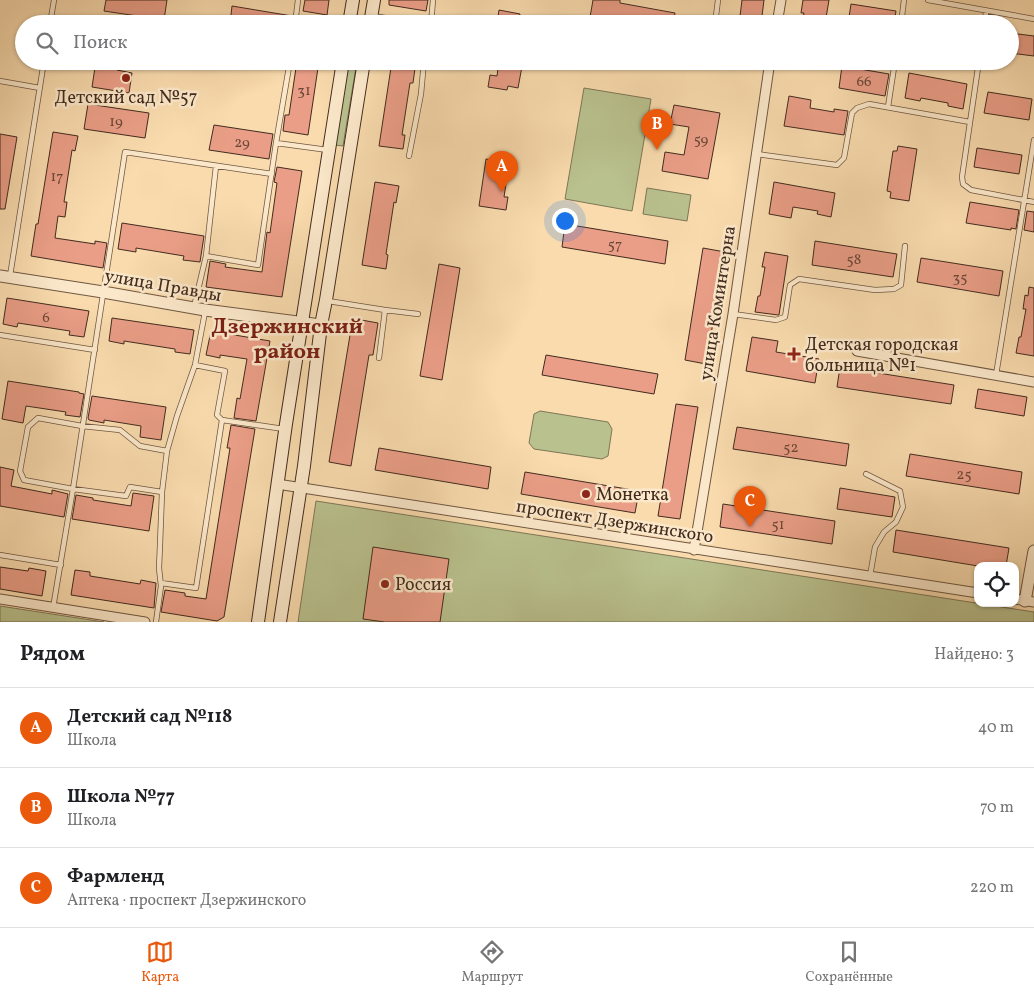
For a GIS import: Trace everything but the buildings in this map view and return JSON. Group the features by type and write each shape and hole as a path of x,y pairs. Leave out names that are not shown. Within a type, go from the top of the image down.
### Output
{"main road":[{"path":"350,15 352,0"},
{"path":"372,15 374,0"},
{"path":"258,622 277,484 342,70"},
{"path":"280,622 321,325 363,70"}],"street":[{"path":"778,15 781,0"},
{"name":"улица Коминтерна","path":"694,550 733,314 769,70"},
{"name":"улица Правды","path":"5,276 199,309 321,325"},
{"path":"857,350 1034,382"},
{"name":"проспект Дзержинского","path":"277,484 974,592"},
{"path":"1025,600 1034,550"},
{"path":"0,599 145,622"}],"lane":[{"path":"52,15 54,0"},
{"path":"296,15 298,0"},
{"path":"432,15 433,0"},
{"path":"716,15 718,0"},
{"path":"902,15 904,0"},
{"path":"928,0 947,2 1007,15"},
{"path":"985,15 986,11"},
{"path":"1019,17 1034,20"},
{"path":"5,276 43,70"},
{"path":"206,256 258,265 288,70"},
{"path":"409,156 421,94 423,70"},
{"path":"888,107 894,70"},
{"path":"978,70 962,177 963,184 971,190 1034,202"},
{"path":"0,82 40,88"},
{"path":"756,154 837,165 844,158 852,113 857,108 869,104 970,122"},
{"path":"996,375 1034,140"},
{"path":"276,143 329,150"},
{"path":"53,608 124,152 272,174"},
{"path":"156,622 161,583 159,568 162,492 167,451 195,365 199,309 216,166"},
{"path":"733,314 776,320 785,318 790,285 799,279 875,290 894,289 901,286 905,246"},
{"path":"326,300 418,314"},
{"path":"379,358 385,310"},
{"path":"0,335 94,350"},
{"path":"195,365 225,370 217,415 222,420 286,429"},
{"path":"162,492 130,487 126,496 73,489 24,480 20,471 28,427 38,418 82,426 120,430 140,446 167,451"},
{"path":"161,583 196,588 222,420"},
{"path":"866,474 900,491 903,507 896,522 884,532 875,547 870,577"},
{"path":"0,554 61,565"}],"green space":[{"path":"347,70 356,70 343,146 335,145"},
{"path":"584,88 651,99 632,211 565,199"},
{"path":"647,188 691,195 687,221 643,214"},
{"path":"540,411 608,422 612,429 608,456 602,459 534,449 529,443 534,414"},
{"path":"316,501 974,603 974,607 1002,607 1034,612 1034,622 298,622"},
{"path":"0,606 104,622 0,622"}],"place":[{"name":"Детский сад №57","path":"126,78"},
{"name":"Школа №77","path":"657,150"},
{"name":"Детский сад №118","path":"502,192"},
{"name":"Детская городская больница №1","path":"794,354"},
{"name":"Монетка","path":"586,494"},
{"name":"Фармленд","path":"750,527"},
{"name":"Россия","path":"385,584"}],"district":[{"name":"Дзержинский район","path":"287,338"}]}
